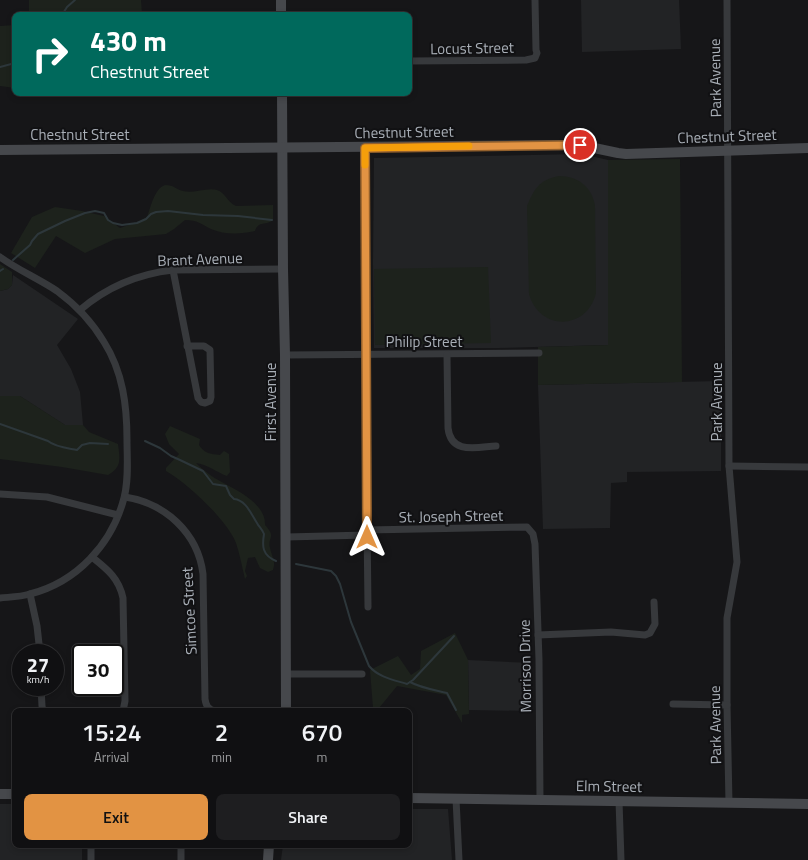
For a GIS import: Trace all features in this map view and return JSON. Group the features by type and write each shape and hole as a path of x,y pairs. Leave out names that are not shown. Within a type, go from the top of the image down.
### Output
{"main road":[{"path":"281,0 281,12"},
{"name":"First Avenue","path":"282,96 285,355 286,708"},
{"name":"Chestnut Street","path":"0,150 580,145 626,154 808,148"},
{"path":"0,794 12,794"},
{"name":"Elm Street","path":"412,798 808,804"},
{"path":"268,860 269,848"}],"street":[{"name":"Locust Street","path":"412,62 526,60 535,58 537,53 535,0"},
{"name":"Park Avenue","path":"727,0 729,150 729,466 737,562 727,618 729,803"},
{"path":"365,148 365,354 368,607"},
{"path":"0,257 57,292 80,310 93,326 107,347 118,374 127,416 127,476 124,497 112,530 104,543 80,569 66,579 30,594 0,598"},
{"path":"172,270 187,346 198,398 201,402 205,403 210,401 211,397 210,350 204,346 187,346"},
{"name":"Brant Avenue","path":"80,310 93,299 124,282 158,272 172,270 283,270"},
{"name":"Philip Street","path":"285,355 539,353"},
{"path":"447,354 448,428 451,439 455,444 464,448 496,446"},
{"path":"729,466 808,467"},
{"path":"0,494 47,497 118,515"},
{"name":"Simcoe Street","path":"124,497 149,503 170,515 181,526 195,546 203,574 204,699 206,706 208,708"},
{"name":"St. Joseph Street","path":"286,537 367,532 527,528 532,532"},
{"name":"Morrison Drive","path":"532,532 535,544 538,635 540,800"},
{"path":"92,557 105,566 114,576 120,586 124,598 125,701 124,708"},
{"path":"30,594 37,626 39,644"},
{"path":"538,635 611,632 645,635 650,633 655,624 654,602"},
{"path":"286,674 362,674"},
{"path":"41,696 42,708"},
{"path":"673,704 727,705"},
{"path":"456,799 459,860"},
{"path":"619,801 621,860"},
{"path":"91,860 92,848"},
{"path":"181,848 181,860"}],"shaded area":[{"path":"29,0 141,0 142,12 29,12"},
{"path":"581,0 679,0 681,49 582,52"},
{"path":"12,25 12,88 0,86 0,26"},
{"path":"582,154 608,160 608,345 497,348 374,348 374,158"},
{"path":"680,159 682,382 538,385 538,347 608,345 608,160"},
{"path":"559,176 578,180 583,184 591,193 595,206 596,293 591,305 583,314 573,320 563,322 552,320 542,315 534,306 529,294 527,206 538,186 547,180"},
{"path":"165,185 187,192 209,189 217,190 236,206 273,205 273,220 259,225 255,231 233,233 216,231 202,224 185,220 166,234 115,239 85,253 56,236 35,268 11,253 32,217 55,207 104,216 120,228 147,217 158,190"},
{"path":"0,264 12,272 12,285 8,289 0,291"},
{"path":"488,267 491,343 375,345 374,269"},
{"path":"13,275 78,319 57,345 71,369 80,392 83,425 65,425 20,396 0,396 0,291 8,289 12,285"},
{"path":"721,381 721,471 627,472 627,482 611,483 610,528 543,529 538,385"},
{"path":"0,396 20,396 65,425 83,425 89,432 118,444 118,466 108,475 0,459"},
{"path":"170,426 200,439 199,445 208,453 220,455 224,451 229,454 230,472 227,476 205,465 196,463 214,478 249,498 261,510 265,525 269,529 271,535 269,544 274,561 273,570 268,572 260,568 255,557 248,558 245,571 247,576 245,579 236,543 224,524 206,503 185,484 166,471 166,468 179,454 169,444 165,434"},
{"path":"455,633 468,660 469,714 462,715 462,723 446,695 397,686 379,708 373,708 370,670 398,656 411,675 420,669 421,651"},
{"path":"468,660 531,663 532,711 469,710"},
{"path":"0,804 12,804 12,848 82,848 82,860 0,860"},
{"path":"412,809 448,809 452,860 281,860 283,848 412,848"}],"waterway":[{"path":"64,12 75,0"},
{"path":"0,67 12,64"},
{"path":"13,260 30,245 38,234 65,221 85,213 95,211 104,213 108,220 122,225 137,223 156,212 168,211 272,220"},
{"path":"0,424 69,449 77,450 82,445 90,443 108,444"},
{"path":"145,441 160,448 171,456 203,471 213,484 226,486 230,495 234,499 242,502 250,512 264,534 264,550 271,559 276,561"},
{"path":"296,564 331,571 336,576 340,584 351,622 369,666 377,673 407,684 413,680 454,636"},
{"path":"410,682 447,693 456,710"}],"slow traffic":[{"path":"365,165 365,148 469,146"}],"route":[{"path":"367,537 365,148 580,145"}]}
